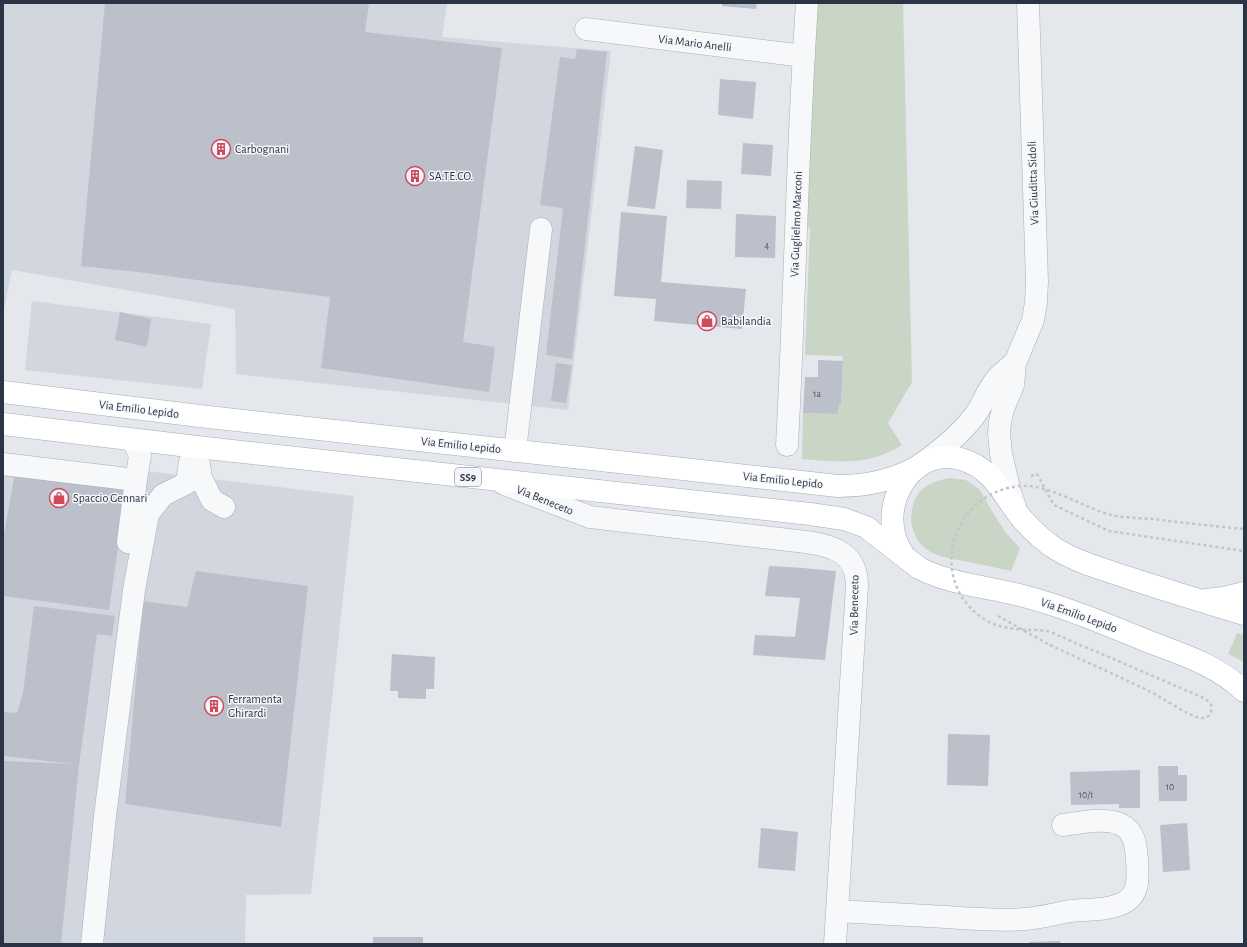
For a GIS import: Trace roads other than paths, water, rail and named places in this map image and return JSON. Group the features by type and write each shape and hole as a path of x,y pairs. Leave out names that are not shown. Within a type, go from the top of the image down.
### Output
{"main road":[{"name":"Via Emilio Lepido","path":"3,392 152,411 838,486 861,486 881,482 900,476 925,463 942,458 952,458 971,463 980,468 994,480 1029,526 1046,542 1068,556 1102,569 1244,614"},
{"name":"Via Emilio Lepido","path":"3,424 133,440 837,518 852,521 866,527 913,563 937,576 1029,597 1096,620 1205,664 1226,676 1244,691"},
{"name":"Via Emilio Lepido","path":"913,563 898,548 892,528 892,513 900,488 917,467"},
{"name":"Via Emilio Lepido","path":"1189,597 1206,600 1224,598 1244,593"}],"street":[{"name":"Via Guglielmo Marconi","path":"787,445 793,322 797,181 807,3"},
{"name":"Via Giuditta Sidoli","path":"1022,518 1015,506 1010,492 1001,454 999,438 1003,409 1013,385 1014,366 1033,320 1036,292 1028,3"},
{"name":"Via Mario Anelli","path":"586,28 804,56"},
{"path":"515,451 541,229"},
{"name":"Via Giuditta Sidoli","path":"917,467 956,436 969,423 995,381 1012,366 1017,359"},
{"path":"128,542 140,456 133,440"},
{"path":"197,447 198,462 204,483 212,500 224,507"},
{"path":"92,944 105,816 134,590 148,514 163,496 187,483 190,462 197,447"},
{"path":"3,464 136,480"},
{"name":"Via Beneceto","path":"473,477 491,480 515,488 590,517 811,542 832,548 843,554 852,563 856,573 857,586 835,944"},
{"path":"837,912 984,919 1023,919 1112,907 1129,900 1134,894 1138,881 1135,842 1130,832 1120,824 1113,822 1063,825"}],"place":[{"name":"Carbognani","path":"221,149"},
{"name":"SA.TE.CO.","path":"415,176"},
{"name":"Babilandia","path":"707,321"},
{"name":"Spaccio Gennari","path":"59,498"},
{"name":"Ferramenta Ghirardi","path":"214,706"}]}
